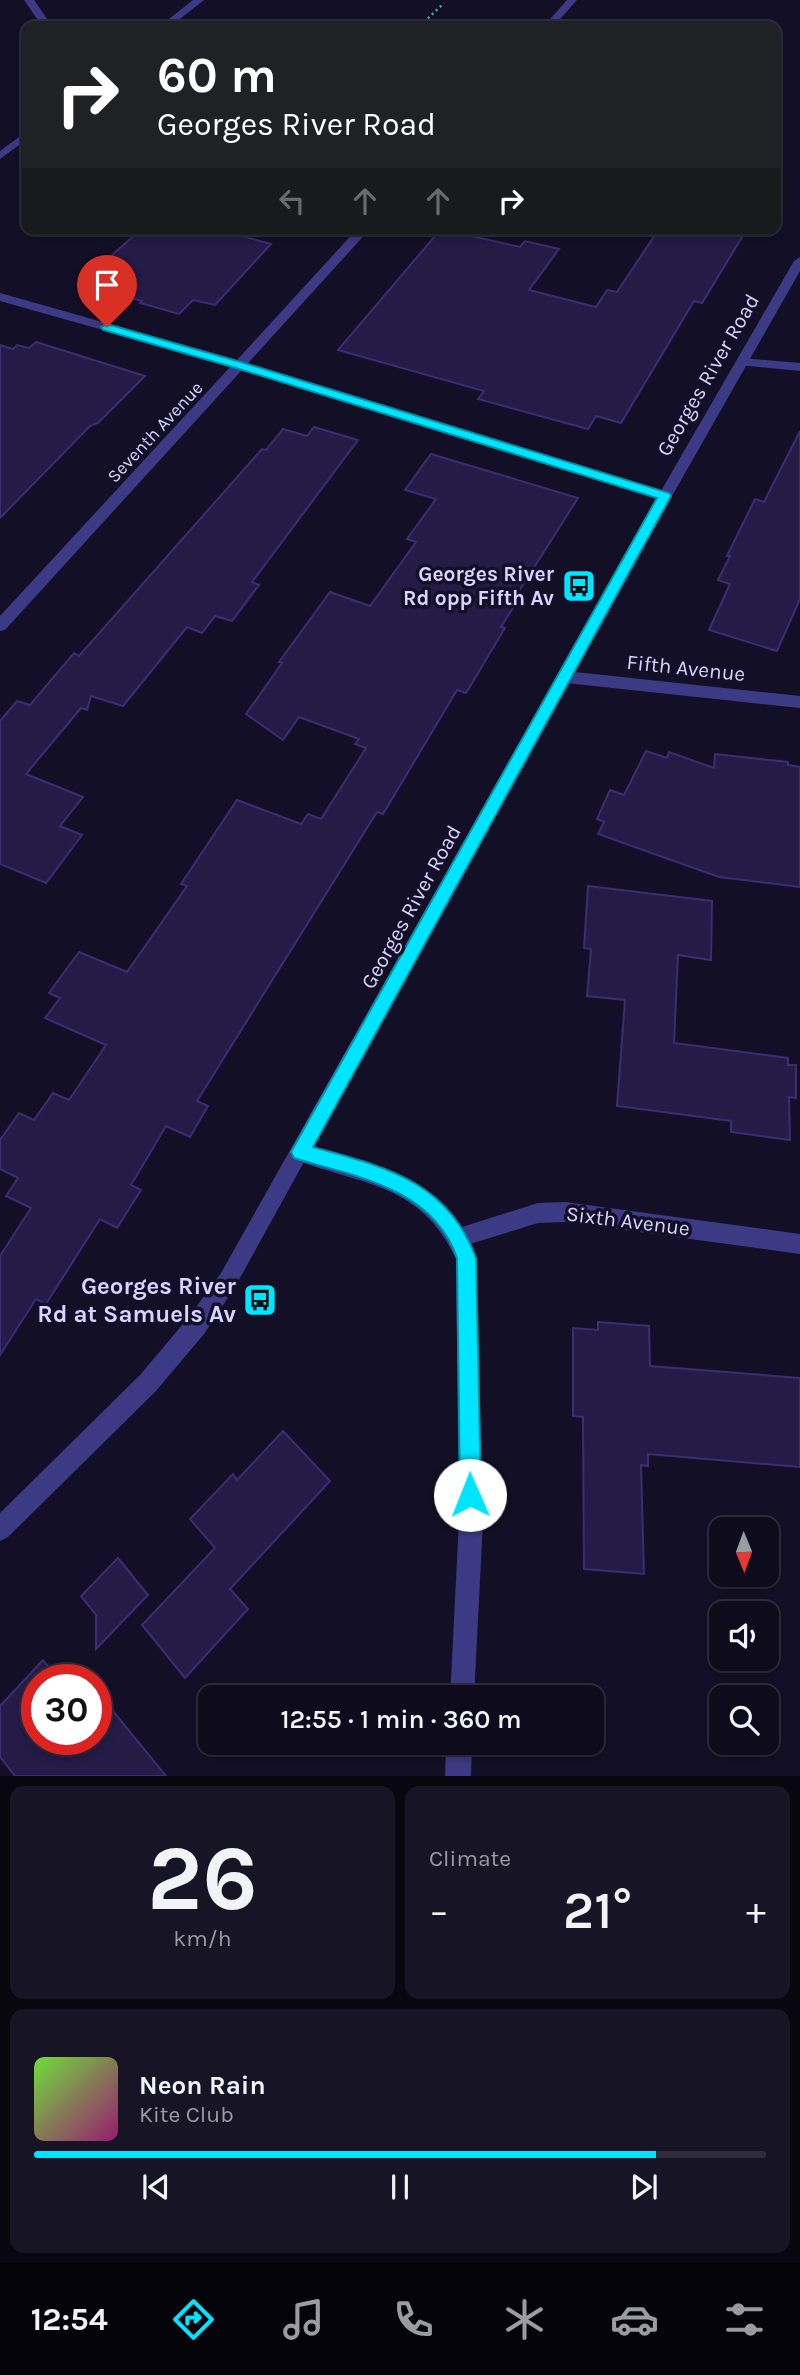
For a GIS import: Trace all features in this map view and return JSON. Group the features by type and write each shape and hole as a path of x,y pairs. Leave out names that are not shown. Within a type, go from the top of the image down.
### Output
{"street":[{"path":"29,0 44,21"},
{"path":"172,21 199,0"},
{"path":"553,21 572,0"},
{"path":"0,156 21,139"},
{"name":"Seventh Avenue","path":"0,626 359,235"},
{"name":"Georges River Road","path":"0,1530 148,1383 196,1326 228,1280 665,496 800,261"},
{"path":"0,297 240,365 665,496"},
{"path":"743,362 800,367"},
{"name":"Fifth Avenue","path":"566,677 800,702"},
{"path":"300,1152 362,1169 401,1184 425,1198 459,1238 466,1258 471,1521 463,1685"},
{"name":"Sixth Avenue","path":"459,1238 538,1213 565,1212 800,1244"},
{"path":"458,1776 459,1755"}],"path":[{"path":"425,21 444,3"}],"building":[{"path":"134,235 239,235 271,244 215,305 193,300 179,314 140,303 142,301 110,292 114,289 97,284 122,261 109,258"},
{"path":"436,235 467,235 520,247 525,241 559,249 529,290 596,307 607,290 617,292 655,235 743,235 702,303 694,301 621,423 596,416 588,429 478,399 484,391 338,350"},
{"path":"36,342 145,376 98,423 90,426 0,518 0,345 13,349 17,345 29,348"},
{"path":"314,427 358,440 252,582 259,585 232,621 215,616 202,633 187,627 123,706 91,696 87,710 81,708 26,774 83,797 60,826 82,835 46,883 0,864 0,721 17,701 30,705 74,653 79,656 262,449 266,450 283,429 307,436"},
{"path":"800,431 800,599 777,651 709,630 730,584 718,580 730,556 727,556 755,499 764,502"},
{"path":"431,454 578,498 514,599 518,600 501,627 505,628 466,693 457,690 383,814 377,812 197,1101 208,1106 190,1137 166,1126 131,1185 141,1190 117,1228 100,1219 46,1304 36,1299 0,1355 0,1256 31,1208 6,1196 18,1178 0,1169 0,1140 19,1113 34,1120 53,1093 69,1100 106,1045 45,1018 60,998 49,993 79,952 127,972 187,886 181,884 237,800 301,824 308,814 321,819 366,748 355,744 359,739 299,717 283,740 246,714 282,663 279,662 330,592 370,606 416,542 407,539 436,499 405,490"},
{"path":"646,751 667,758 669,752 714,768 715,754 788,762 788,765 800,767 800,887 719,877 598,834 604,822 597,819 610,790 624,795"},
{"path":"588,886 712,901 711,960 678,955 674,1043 788,1058 788,1065 796,1065 796,1098 789,1097 790,1140 731,1132 731,1121 617,1106 625,1000 587,996 591,949 584,948"},
{"path":"598,1322 649,1326 650,1366 800,1378 800,1467 648,1454 648,1466 641,1465 644,1574 584,1569 583,1417 573,1416 573,1328 598,1330"},
{"path":"283,1431 330,1481 230,1589 248,1609 185,1678 142,1625 215,1548 190,1519 233,1474 237,1480"},
{"path":"118,1558 148,1595 96,1649 96,1615 81,1596"},
{"path":"21,1684 21,1755 112,1755 112,1710 166,1776 15,1776 0,1757 0,1706"}],"place":[{"name":"Georges River Rd opp Fifth Av","path":"579,586"},
{"name":"Georges River Rd at Samuels Av","path":"260,1300"}],"route":[{"path":"107,327 240,365 665,496 300,1152 362,1169 401,1184 425,1198 459,1238 466,1258 470,1495"}]}
